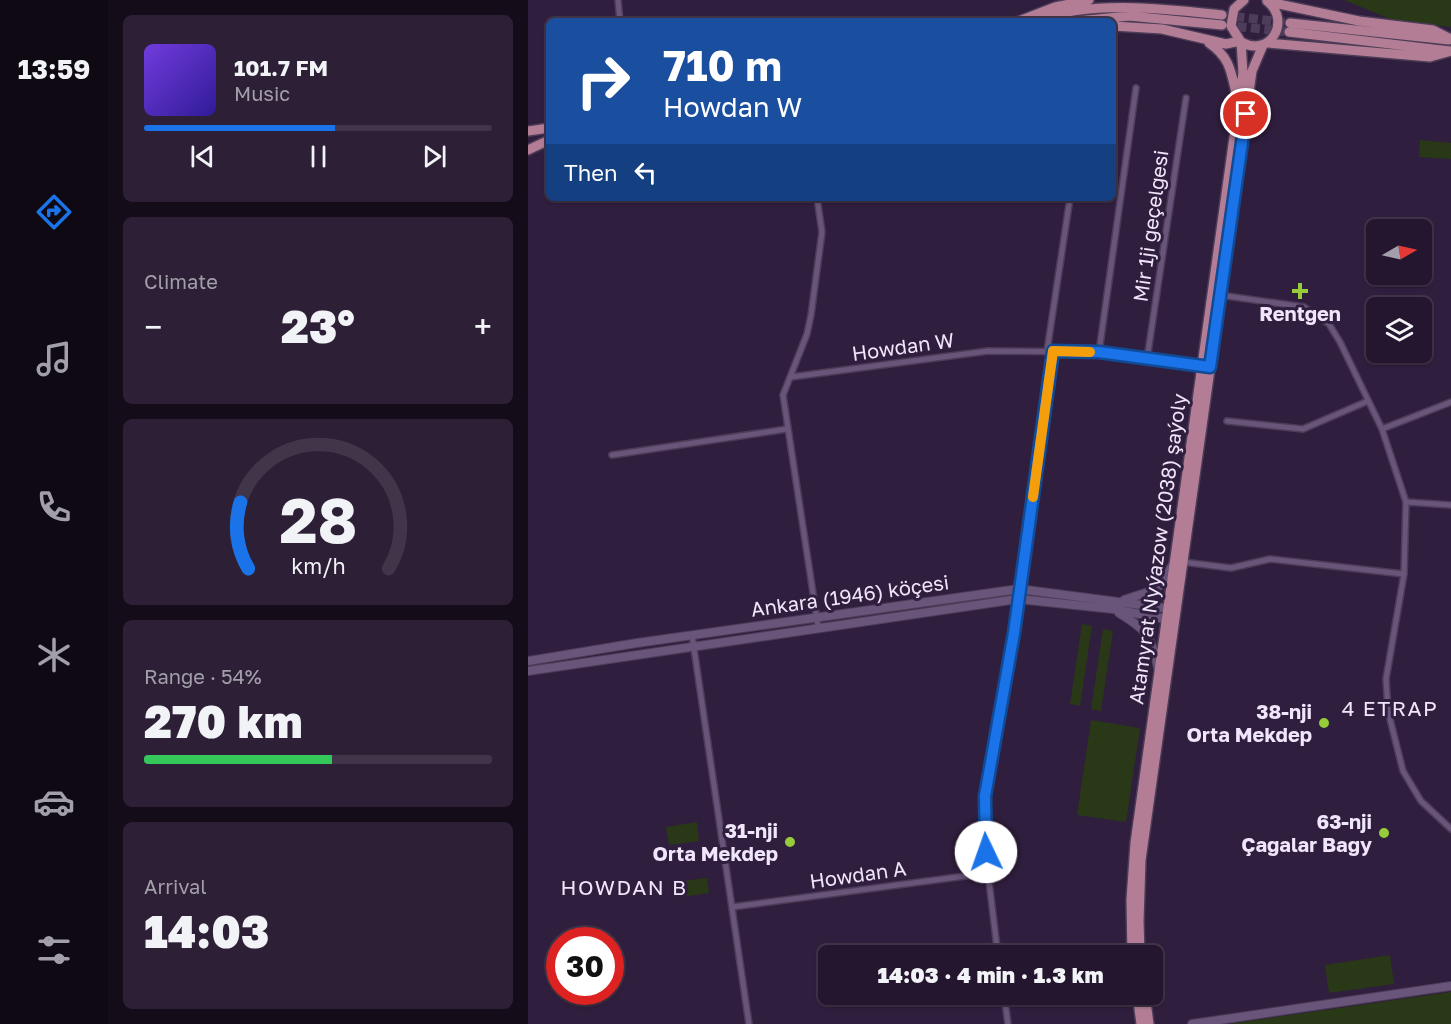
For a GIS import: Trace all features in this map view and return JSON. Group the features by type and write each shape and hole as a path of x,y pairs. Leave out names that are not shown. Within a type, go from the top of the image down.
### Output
{"main road":[{"path":"1027,18 1055,7 1089,0"},
{"name":"Atamyrat Nyýazow (2038) şaýoly","path":"1140,945 1139,879 1172,609 1243,73 1240,42 1233,32 1230,20 1234,9 1242,0"},
{"path":"1291,0 1304,7"},
{"path":"1267,1 1304,7 1359,21 1433,30 1451,40"},
{"name":"Atamyrat Nyýazow (2038) şaýoly","path":"1215,295 1252,71 1265,44 1276,34 1279,24 1276,9 1267,1"},
{"path":"1046,18 1105,6 1154,8 1222,20 1129,16 1108,18"},
{"path":"1116,26 1162,29 1204,40 1226,44 1240,42 1251,46 1265,44 1430,57 1441,56 1451,51"},
{"path":"1451,40 1289,27 1451,51"},
{"path":"1204,40 1220,50 1228,61 1234,74 1238,102"},
{"path":"528,124 546,128"},
{"path":"528,131 546,128"},
{"path":"528,141 546,141"},
{"path":"528,150 546,142"},
{"path":"1113,605 1157,589 1179,562"},
{"name":"Ankara (1946) köçesi","path":"528,661 692,635 1019,589 1113,605 1171,620"},
{"name":"Ankara (1946) köçesi","path":"528,671 818,626 1018,599 1172,609"},
{"path":"1113,605 1148,633 1154,645 1159,670"},
{"name":"Atamyrat Nyýazow (2038) şaýoly","path":"1132,945 1132,879 1159,670 1171,620"},
{"path":"1192,1024 1451,986"},
{"path":"1138,1005 1141,1024"},
{"path":"1146,1005 1149,1024"}],"street":[{"path":"618,0 620,18"},
{"path":"1099,352 1136,88"},
{"name":"Mir 1ji geçelgesi","path":"1147,359 1186,98"},
{"path":"817,201 822,232 807,334 783,395 818,626"},
{"path":"997,945 987,873 985,796 1018,599 1070,201"},
{"path":"1215,295 1304,307 1319,317 1335,333 1382,429 1406,502 1404,574 1386,679 1388,711 1400,764 1407,778 1422,802 1451,829"},
{"name":"Howdan W","path":"791,378 988,351 1099,352 1206,366"},
{"path":"1227,421 1303,429 1368,401"},
{"path":"1382,429 1451,402"},
{"path":"612,455 787,429"},
{"path":"1406,502 1451,505"},
{"path":"1179,562 1231,568 1270,559 1404,574"},
{"path":"692,635 749,1024"},
{"name":"Howdan A","path":"732,907 987,873"},
{"path":"1005,1005 1008,1024"}],"green space":[{"path":"1344,0 1451,0 1451,27 1395,21"},
{"path":"1420,140 1451,143 1451,159 1419,157"},
{"path":"1082,624 1092,626 1080,706 1070,704"},
{"path":"1103,629 1113,631 1101,711 1091,709"},
{"path":"1091,720 1140,728 1126,822 1077,815"},
{"path":"697,822 699,841 669,845 666,827"},
{"path":"707,878 709,893 683,897 681,881"},
{"path":"1390,955 1394,984 1329,993 1325,965"},
{"path":"1451,992 1451,1024 1228,1024"}],"tunnel":[{"path":"1222,15 1290,23"},
{"path":"1224,25 1289,32"}],"slow traffic":[{"path":"1033,497 1053,351 1090,352"}],"place":[{"name":"Rentgen","path":"1300,291"},
{"name":"38-nji Orta Mekdep","path":"1324,723"},
{"name":"63-nji Çagalar Bagy","path":"1384,833"},
{"name":"31-nji Orta Mekdep","path":"790,842"}],"district":[{"name":"4 ETRAP","path":"1390,709"},
{"name":"HOWDAN B","path":"624,888"}],"route":[{"path":"986,852 985,796 1014,633 1053,351 1099,352 1210,367 1246,114"}]}
